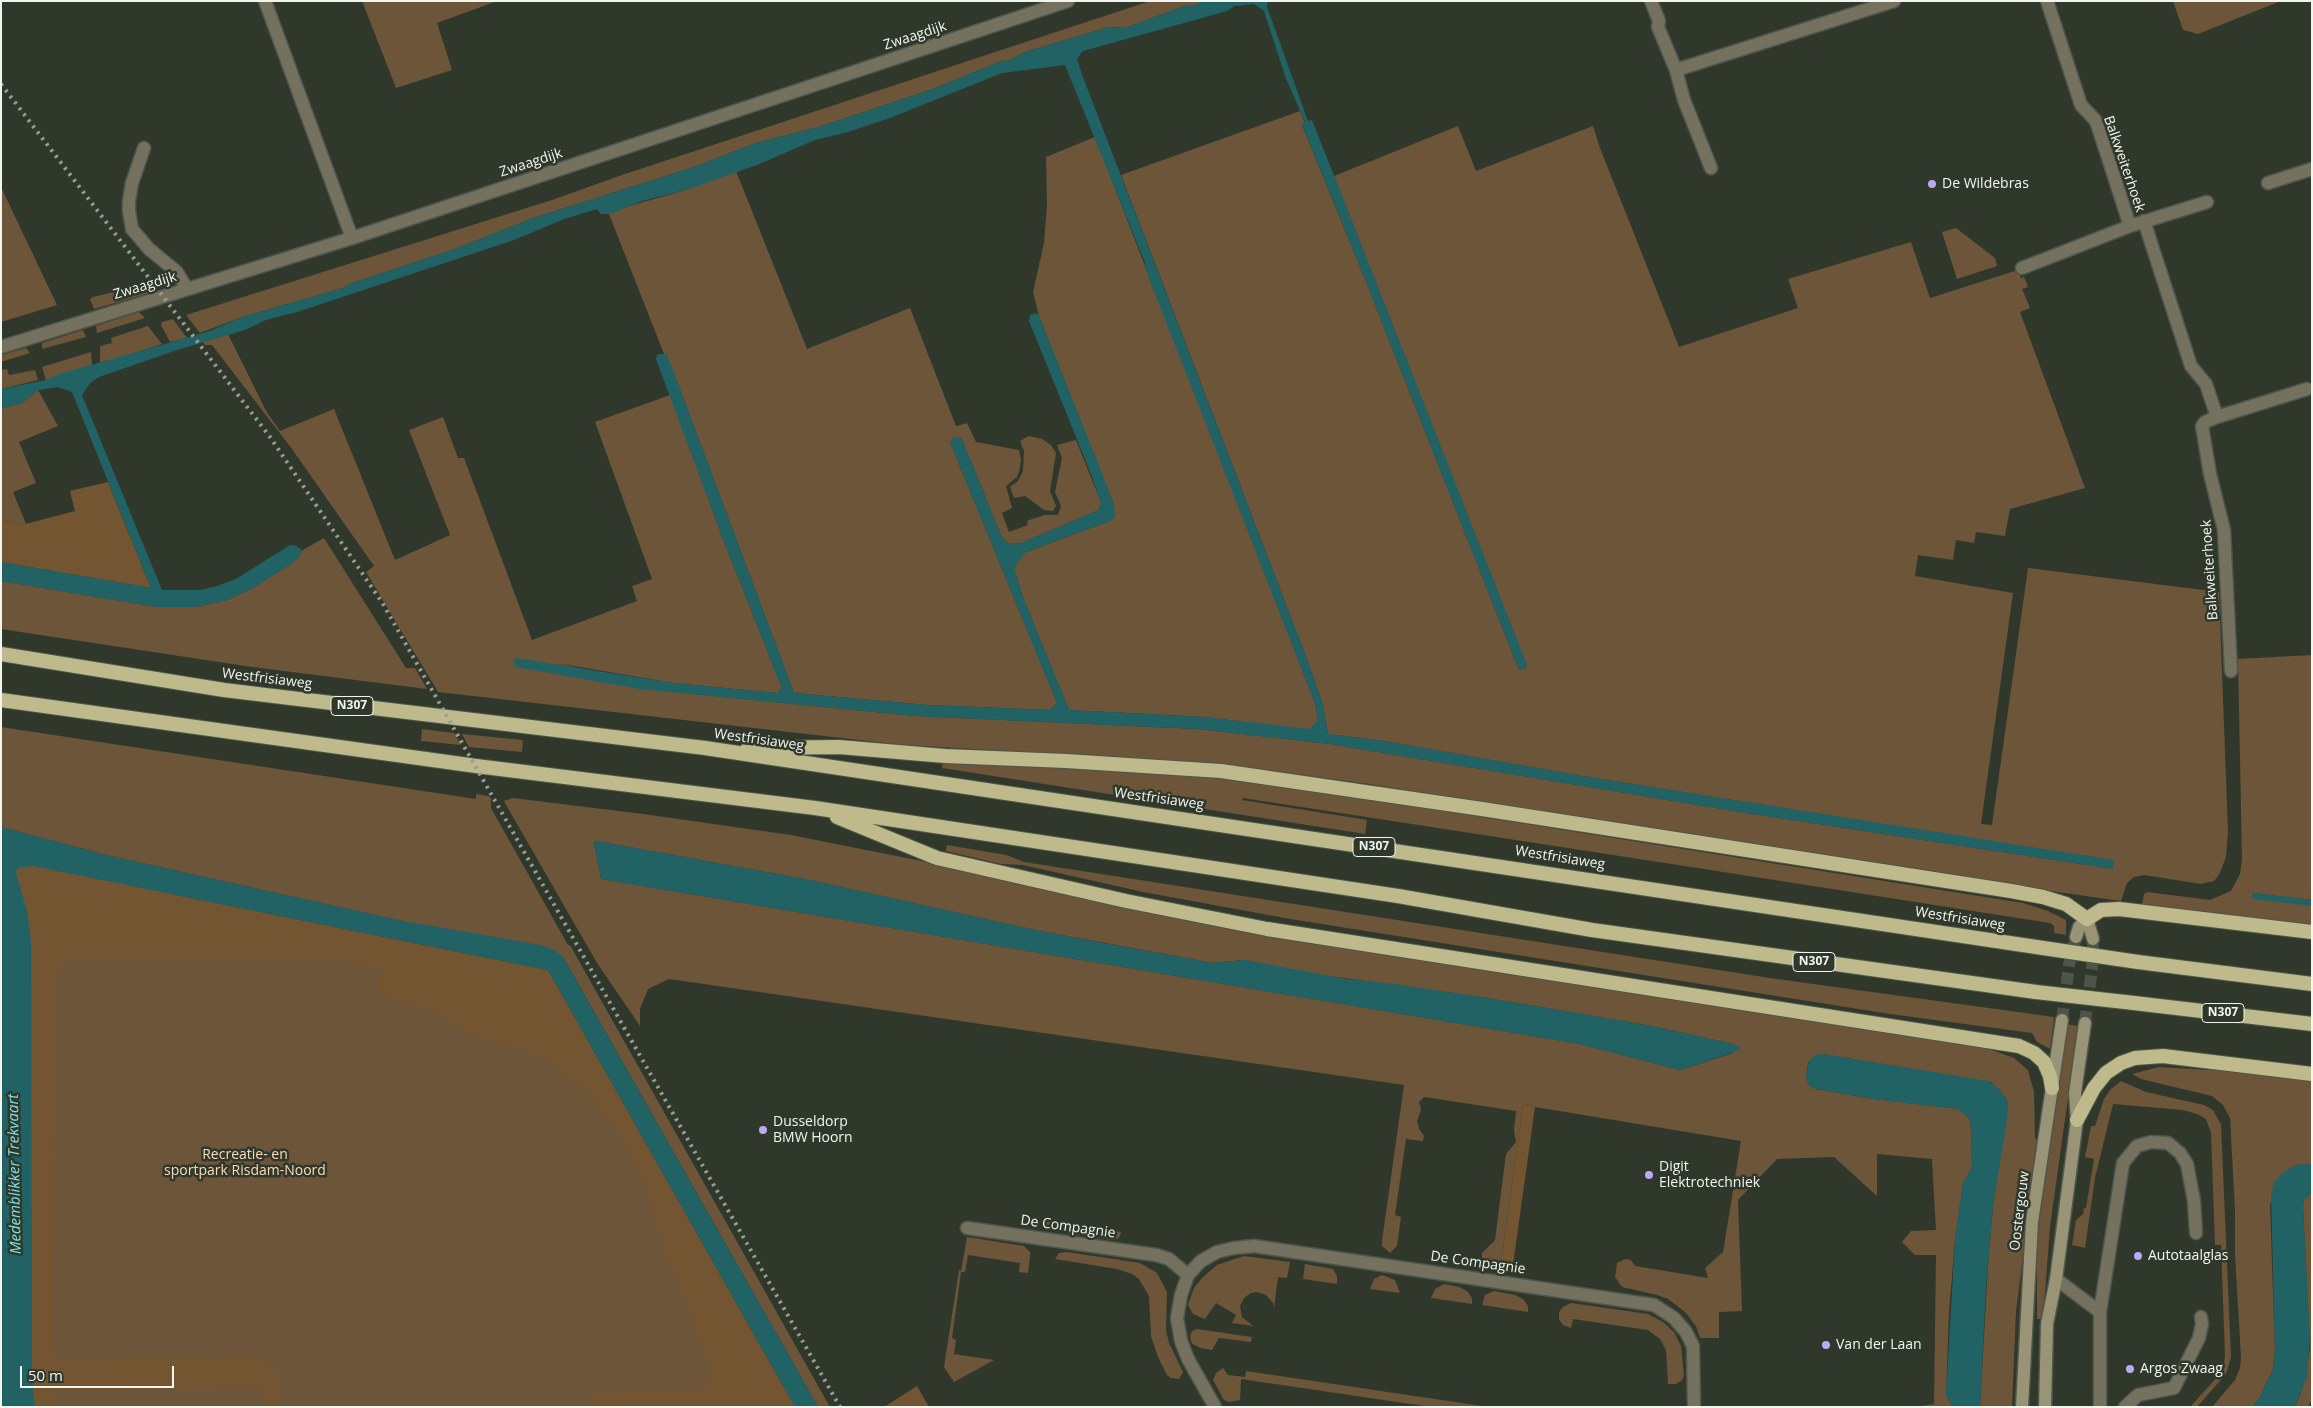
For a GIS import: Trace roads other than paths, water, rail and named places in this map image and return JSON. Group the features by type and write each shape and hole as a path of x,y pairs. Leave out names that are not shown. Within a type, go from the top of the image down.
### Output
{"highway":[{"name":"Westfrisiaweg","path":"1,654 224,690 705,748 2138,962 2312,984"},
{"name":"N307","path":"1,700 418,758 815,808 1398,896 1592,930 2036,992 2312,1024"},
{"name":"N307","path":"705,748 839,747 945,756 1075,761 1221,771 2011,891 2043,897 2066,904 2087,919"},
{"name":"N307","path":"815,808 937,858 1126,901 1267,928 2019,1046 2034,1053 2044,1062 2050,1076 2052,1088"},
{"path":"2087,919 2101,910 2119,909 2312,932"},
{"path":"2077,1120 2094,1088 2106,1073 2121,1063 2135,1058 2164,1056 2312,1074"}],"main road":[{"path":"2076,937 2079,927 2087,919 2093,938"},
{"name":"Oostergouw","path":"2022,1407 2032,1222 2062,1020"},
{"path":"2045,1407 2047,1324 2056,1279 2077,1120 2075,1093 2085,1023"}],"street":[{"path":"265,1 352,238"},
{"name":"Zwaagdijk","path":"1,346 352,238 1068,1"},
{"path":"1651,1 1659,21 1658,27 1676,70 1684,100 1711,168"},
{"path":"1676,70 1894,1"},
{"name":"Balkweiterhoek","path":"2047,1 2081,105 2096,121 2130,226"},
{"path":"144,148 132,183 128,211 132,229 140,239 172,267 187,289"},
{"path":"2268,183 2312,169"},
{"name":"Balkweiterhoek","path":"2022,268 2144,221 2207,202"},
{"name":"Balkweiterhoek","path":"2144,221 2191,366 2206,384 2217,417 2205,422 2202,428 2210,474 2224,530 2230,671"},
{"path":"2217,417 2306,389"},
{"path":"2100,1407 2100,1312 2123,1163 2137,1146 2151,1142 2168,1143 2180,1153 2187,1164 2194,1201 2196,1234"},
{"name":"De Compagnie","path":"967,1228 1156,1255 1168,1259 1188,1275"},
{"name":"De Compagnie","path":"1215,1407 1188,1359 1181,1341 1177,1318 1181,1295 1188,1275 1201,1261 1217,1252 1254,1246 1645,1303 1663,1310 1674,1318 1686,1332 1693,1346 1694,1407"},
{"path":"2056,1279 2100,1312"},
{"path":"2125,1407 2138,1395 2174,1388 2199,1338 2202,1324 2201,1317"}],"water":[{"path":"1203,1 1268,1 1267,7 1308,121 1312,120 1527,665 1519,670 1302,124 1305,122 1285,76 1264,11 1254,4 1235,6 1227,11 1083,51 1077,59 1081,72 1305,654 1322,702 1328,734 1384,741 1582,776 2114,860 2113,869 1740,812 1330,744 1198,729 915,716 640,689 516,667 513,661 516,658 673,683 777,693 782,688 723,539 656,359 657,355 666,354 794,693 928,705 1050,710 1057,703 950,442 954,437 961,437 1000,533 1003,539 1010,544 1021,543 1099,510 1101,502 1091,474 1029,321 1030,315 1037,313 1101,471 1114,505 1115,516 1112,520 1026,552 1015,566 1015,572 1024,600 1069,710 1204,717 1309,729 1318,721 1315,703 1148,276 1144,260 1065,65 1002,73 890,118 848,132 815,140 757,165 689,189 642,201 609,214 601,214 597,209 564,219 514,240 297,312 266,320 245,330 177,350 99,377 90,383 82,395 162,590 201,590 217,586 236,579 290,545 301,549 300,556 253,588 227,600 196,607 157,607 1,581 1,562 151,588 72,392 58,387 38,390 22,403 1,409 1,389 46,380 59,374 207,332 242,317 343,288 352,283 455,249 533,218 694,167 756,143 822,126 933,89 999,62 1010,60 1025,52 1109,27 1125,28 1187,5 1191,7"},
{"name":"Medemblikker Trekvaart","path":"1,827 106,855 276,893 403,921 541,945 556,951 563,957 818,1407 795,1407 548,970 33,866 18,868 16,873 27,911 31,941 32,1376 35,1407 1,1407"},
{"path":"596,841 810,880 1035,930 1125,947 1213,963 1245,960 1346,979 1482,997 1652,1026 1733,1044 1740,1047 1740,1050 1680,1070 1580,1044 601,879 594,843"},
{"path":"1823,1054 1988,1081 1997,1087 2006,1098 2008,1105 2006,1127 1993,1205 1986,1288 1980,1407 1952,1407 1946,1394 1955,1240 1963,1183 1972,1168 1971,1125 1969,1118 1958,1109 1874,1099 1812,1088 1808,1084 1806,1076 1809,1061 1816,1055"},
{"path":"2312,1164 2312,1194 2304,1199 2303,1208 2310,1337 2307,1377 2295,1407 2252,1407 2260,1397 2273,1369 2275,1350 2271,1193 2274,1183 2282,1173 2296,1165"}],"waterway":[{"path":"2255,896 2312,903"}],"tunnel":[{"path":"2062,1020 2069,965 2076,937"},
{"path":"2085,1023 2093,960 2093,939"}],"railway":[{"path":"1,84 270,437 383,604 840,1407"}],"place":[{"name":"De Wildebras","path":"1932,184"},
{"name":"Dusseldorp BMW Hoorn","path":"763,1130"},
{"name":"Digit Elektrotechniek","path":"1649,1175"},
{"name":"Autotaalglas","path":"2138,1256"},
{"name":"Van der Laan","path":"1826,1345"},
{"name":"Argos Zwaag","path":"2130,1369"}],"park label":[{"name":"Recreatie- en sportpark Risdam-Noord","path":"245,1164"}]}
